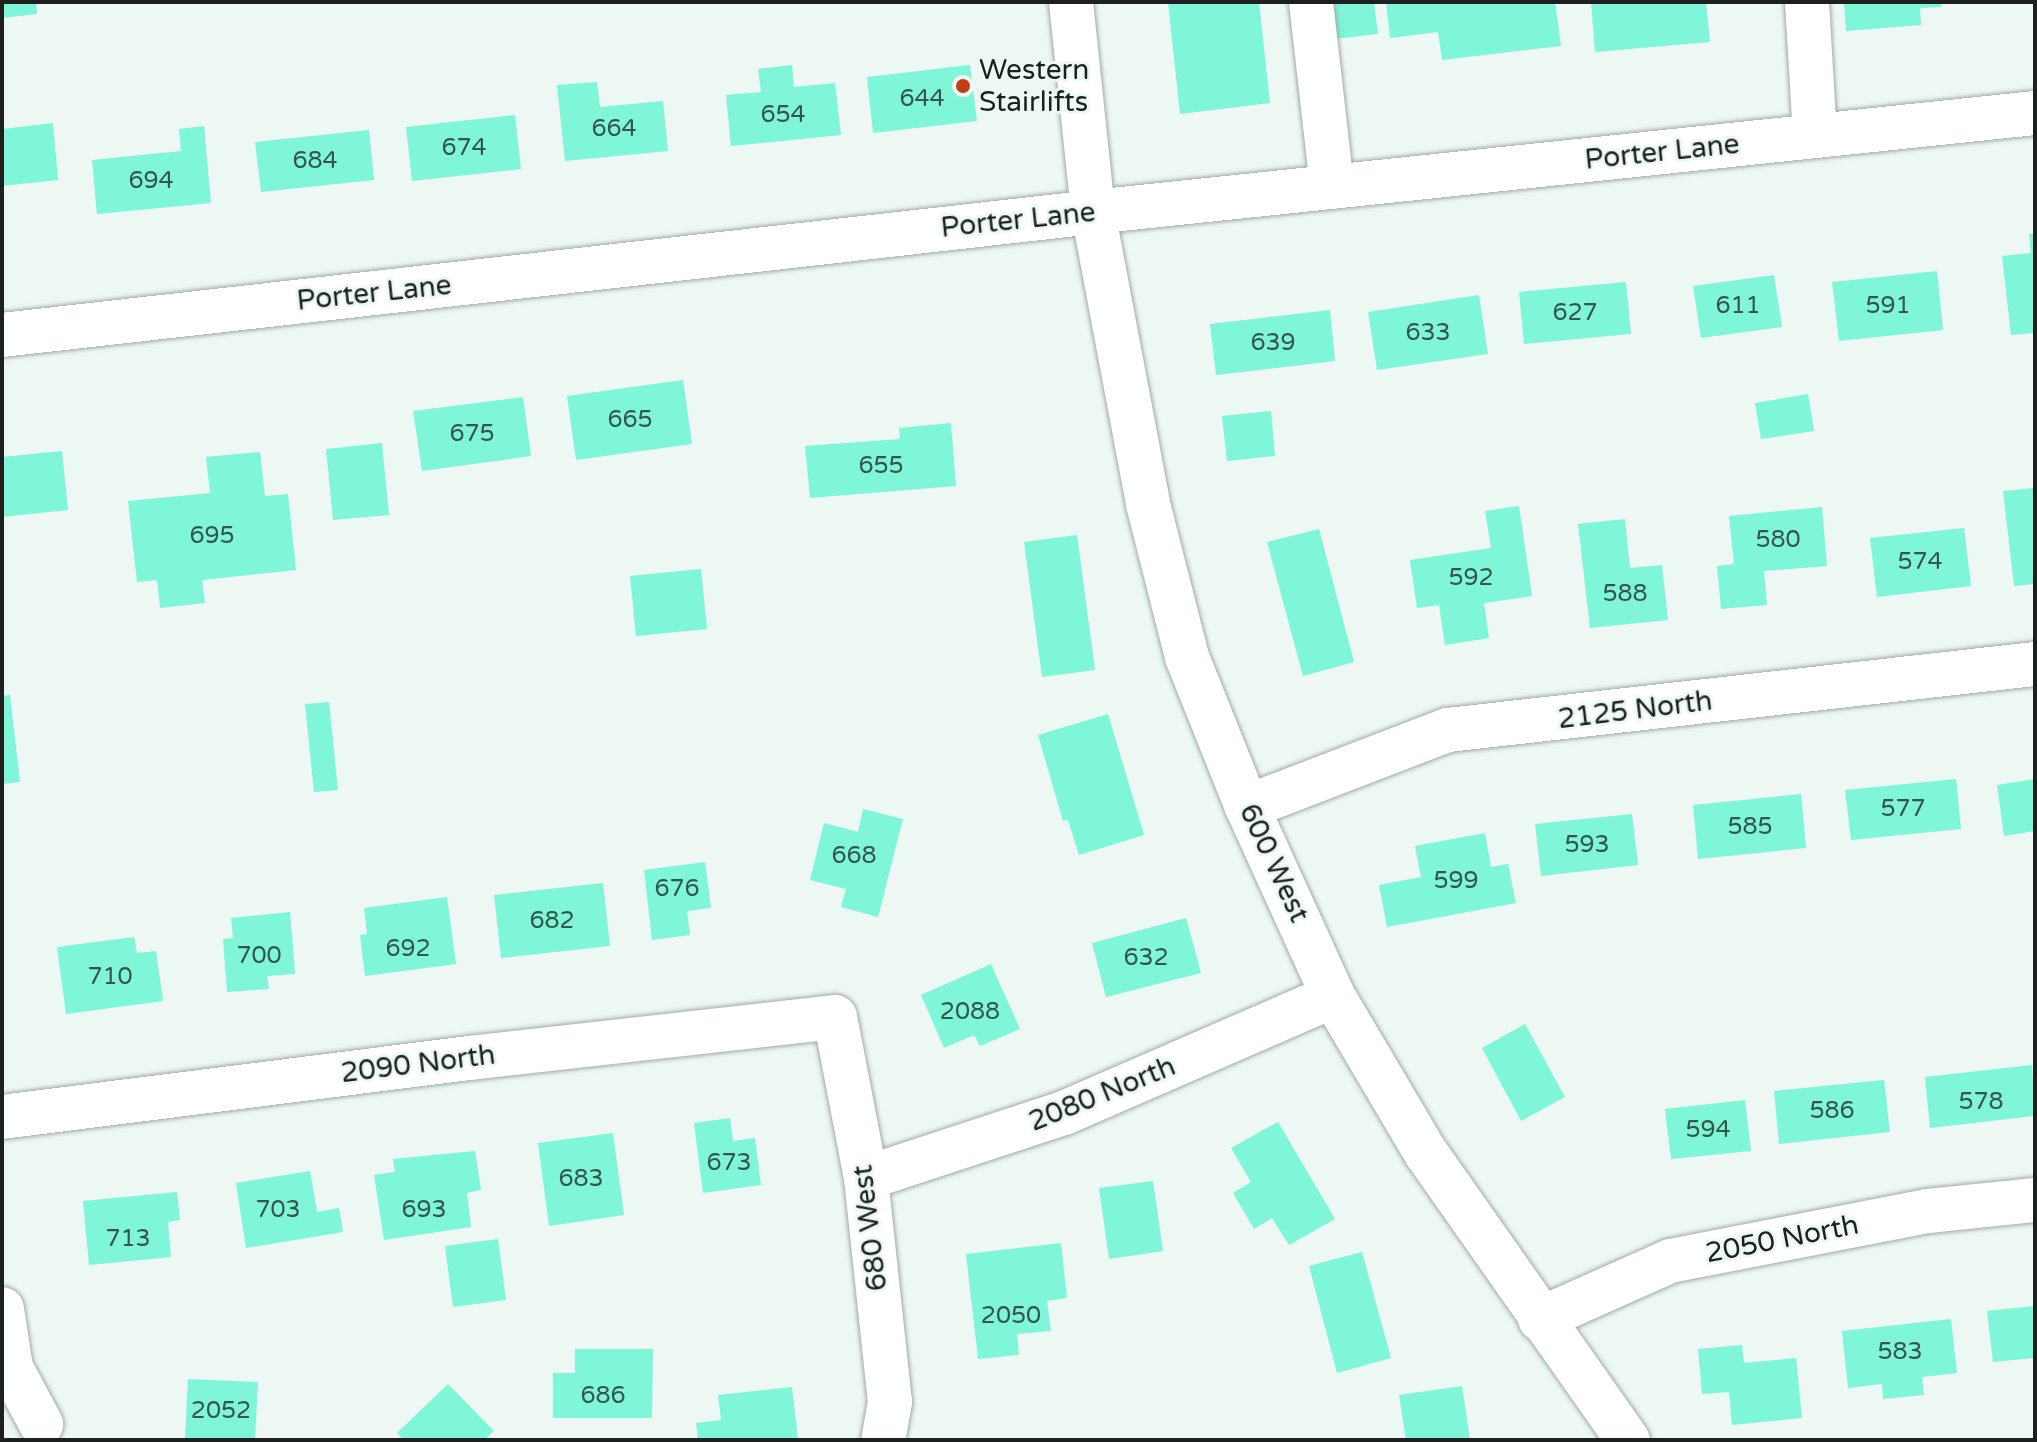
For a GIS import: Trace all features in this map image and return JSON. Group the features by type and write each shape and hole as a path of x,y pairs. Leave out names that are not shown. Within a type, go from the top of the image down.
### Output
{"street":[{"name":"600 West","path":"1071,2 1093,212 1156,535 1187,657 1247,807 1333,996 1426,1153 1628,1440"},
{"path":"1311,2 1332,186"},
{"path":"1807,2 1815,136"},
{"name":"Porter Lane","path":"2,335 1093,212 2035,113"},
{"name":"2125 North","path":"1247,807 1448,730 2035,664"},
{"name":"2080 North","path":"866,1178 1064,1113 1333,996"},
{"name":"680 West","path":"835,1017 866,1178 890,1402 883,1440"},
{"name":"2090 North","path":"2,1117 454,1059 835,1017"},
{"name":"2050 North","path":"1540,1319 1670,1261 1928,1211 2035,1200"},
{"path":"2,1309 11,1368 41,1424"}],"building":[{"path":"2,2 36,2 37,14 2,18"},
{"path":"1168,2 1259,2 1270,103 1180,114"},
{"path":"1331,2 1374,2 1378,34 1335,39"},
{"path":"1386,2 1555,2 1561,46 1442,60 1438,32 1390,38"},
{"path":"1591,2 1706,2 1710,42 1595,52"},
{"path":"1844,2 1941,2 1941,7 1920,8 1921,25 1846,31"},
{"path":"792,65 794,87 835,83 841,135 731,146 726,95 761,92 758,69"},
{"path":"970,65 977,121 873,133 867,77"},
{"path":"597,82 600,107 663,101 668,151 565,161 557,85"},
{"path":"515,115 521,169 412,181 406,127"},
{"path":"53,123 58,180 2,186 2,129"},
{"path":"204,126 211,203 97,214 92,160 181,151 179,129"},
{"path":"369,130 374,180 261,192 255,142"},
{"path":"2029,234 2035,234 2035,333 2011,335 2002,256 2031,253"},
{"path":"1937,271 1943,330 1839,341 1832,282"},
{"path":"1774,275 1782,327 1701,338 1693,286"},
{"path":"1626,282 1631,334 1524,344 1519,292"},
{"path":"1479,295 1488,354 1377,370 1368,312"},
{"path":"1330,310 1335,361 1216,375 1210,324"},
{"path":"683,380 692,444 576,460 567,396"},
{"path":"1808,394 1814,431 1761,439 1755,403"},
{"path":"523,397 531,456 422,471 413,411"},
{"path":"1271,411 1275,456 1227,461 1222,416"},
{"path":"951,423 956,486 810,498 805,446 900,439 899,428"},
{"path":"382,443 389,515 333,520 326,449"},
{"path":"62,451 68,510 2,517 2,457"},
{"path":"260,452 265,496 288,494 296,570 202,580 205,603 160,608 157,580 137,582 128,501 210,493 206,457"},
{"path":"2035,488 2035,584 2014,586 2003,491"},
{"path":"1519,506 1532,596 1484,603 1489,638 1445,645 1439,605 1417,608 1410,560 1491,548 1485,511"},
{"path":"1822,507 1827,566 1764,571 1767,605 1721,609 1717,566 1734,564 1729,516"},
{"path":"1625,519 1630,568 1662,565 1668,620 1590,628 1578,524"},
{"path":"1964,528 1971,586 1877,597 1870,538"},
{"path":"1319,529 1354,662 1303,676 1267,542"},
{"path":"1077,535 1095,670 1042,677 1024,542"},
{"path":"701,569 707,629 636,636 630,576"},
{"path":"10,695 20,782 2,784 2,696"},
{"path":"329,702 338,790 314,792 305,704"},
{"path":"1108,714 1144,835 1079,855 1068,820 1063,821 1038,735"},
{"path":"1956,779 1961,829 1851,840 1845,790"},
{"path":"2035,779 2035,831 2004,836 1997,785"},
{"path":"1801,794 1806,848 1698,859 1693,805"},
{"path":"863,809 903,819 878,917 841,907 846,889 810,880 824,823 858,832"},
{"path":"1632,814 1638,865 1541,876 1535,824"},
{"path":"1485,833 1491,867 1508,864 1516,903 1387,927 1379,885 1421,877 1415,846"},
{"path":"705,862 711,908 687,911 690,935 652,940 644,870"},
{"path":"603,883 610,946 501,958 494,895"},
{"path":"447,897 456,964 365,976 360,935 367,934 364,908"},
{"path":"290,912 295,974 267,976 269,989 227,992 223,939 233,938 231,918"},
{"path":"1186,918 1201,973 1106,997 1092,943"},
{"path":"134,937 137,953 156,951 163,1001 66,1014 57,947"},
{"path":"991,964 1020,1029 980,1046 974,1035 944,1048 921,995"},
{"path":"1525,1024 1565,1097 1521,1121 1482,1048"},
{"path":"2032,1065 2035,1116 1930,1128 1925,1077"},
{"path":"1884,1080 1890,1132 1779,1144 1774,1091"},
{"path":"1745,1100 1751,1151 1671,1159 1665,1109"},
{"path":"730,1118 733,1141 755,1138 761,1185 703,1193 694,1123"},
{"path":"1278,1122 1335,1219 1289,1245 1272,1218 1254,1229 1233,1193 1251,1182 1231,1148"},
{"path":"613,1133 624,1215 549,1226 538,1143"},
{"path":"475,1151 481,1190 467,1193 471,1227 384,1240 374,1175 395,1172 393,1159"},
{"path":"310,1171 317,1212 339,1208 343,1232 246,1248 236,1183"},
{"path":"1153,1181 1163,1251 1109,1259 1099,1188"},
{"path":"177,1192 180,1220 168,1222 171,1257 89,1265 83,1201"},
{"path":"498,1239 506,1300 453,1307 445,1246"},
{"path":"1061,1243 1067,1298 1047,1301 1051,1331 1017,1334 1019,1355 978,1359 966,1254"},
{"path":"1362,1252 1391,1358 1337,1373 1309,1266"},
{"path":"2035,1306 2035,1358 1993,1362 1987,1311"},
{"path":"1951,1319 1957,1373 1922,1377 1924,1395 1883,1399 1882,1384 1848,1388 1842,1331"},
{"path":"1742,1345 1744,1363 1796,1358 1802,1418 1732,1425 1729,1392 1702,1394 1698,1349"},
{"path":"575,1349 653,1349 652,1418 553,1418 553,1373 575,1373"},
{"path":"188,1379 258,1382 255,1440 185,1440"},
{"path":"448,1384 494,1431 484,1440 404,1440 397,1433"},
{"path":"1462,1386 1470,1440 1406,1440 1399,1395"},
{"path":"792,1387 798,1440 698,1440 696,1423 721,1420 718,1395"}],"place":[{"name":"Western Stairlifts","path":"963,86"}]}
